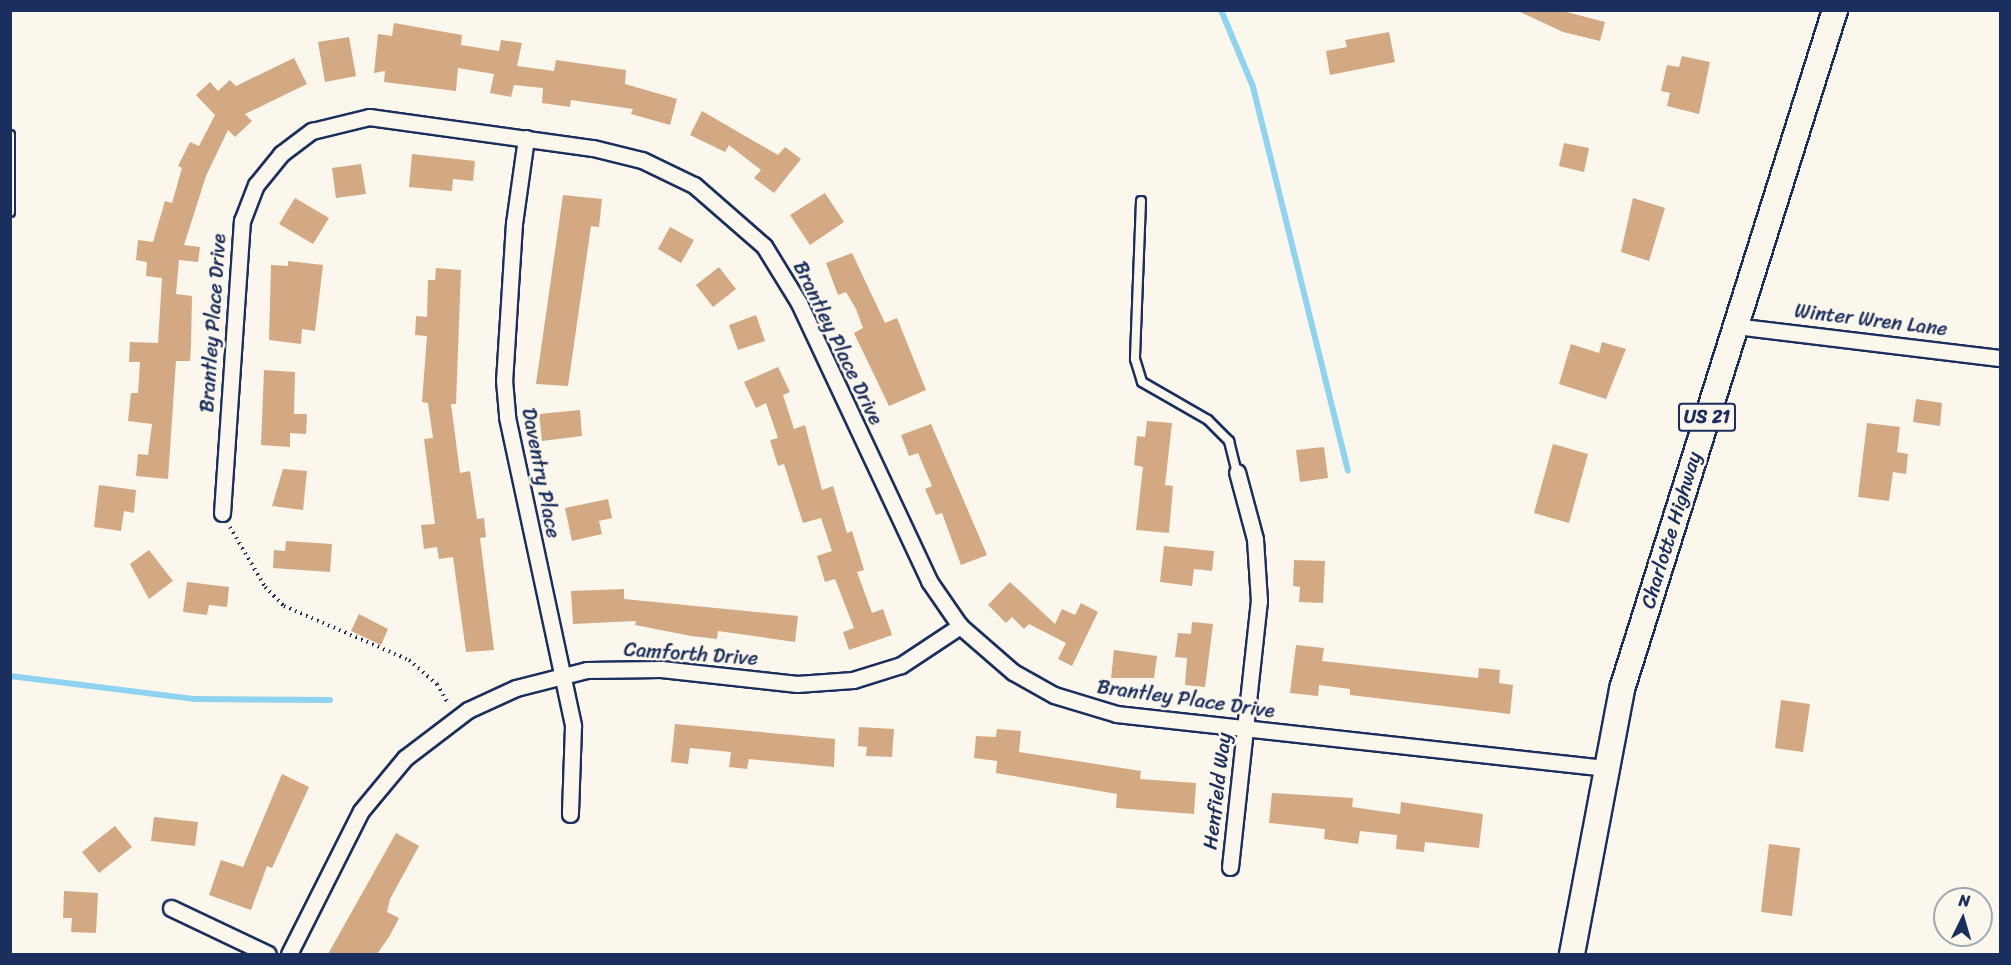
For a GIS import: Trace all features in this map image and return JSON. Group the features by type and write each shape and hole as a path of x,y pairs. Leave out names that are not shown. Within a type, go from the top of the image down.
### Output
{"main road":[{"name":"Charlotte Highway","path":"1572,954 1604,768 1622,689 1835,10"}],"street":[{"name":"Brantley Place Drive","path":"222,513 239,240 248,202 267,169 312,131 359,118 526,138 642,160 694,185 764,246 799,303 929,581 960,626 1013,672 1054,695 1117,714 1604,768"},
{"name":"Daventry Place","path":"526,138 513,223 504,380 573,726 570,814"},
{"name":"Winter Wren Lane","path":"1735,326 2001,358"},
{"name":"Henfield Way","path":"1230,867 1260,567 1237,472"},
{"name":"Camforth Drive","path":"289,954 361,811 405,758 457,718 516,688 561,675 661,669 825,684 901,665 960,626"},
{"path":"171,908 268,954"}],"lane":[{"path":"10,135 15,140 10,212"},
{"path":"1141,201 1135,359 1142,382 1208,420 1229,441 1237,472"}],"path":[{"path":"222,513 265,587 284,606 409,660 437,684 457,718"}],"building":[{"path":"1516,10 1559,10 1605,22 1600,41 1563,32"},
{"path":"394,23 462,35 461,45 499,51 501,40 522,43 517,66 554,71 556,60 626,70 625,84 677,99 670,125 631,114 633,109 571,100 570,107 542,103 543,88 514,85 511,97 490,93 494,74 458,68 456,91 384,82 385,71 374,73 378,34 392,36"},
{"path":"1389,32 1395,62 1330,75 1326,51 1347,47 1345,40"},
{"path":"349,37 356,76 325,82 318,42"},
{"path":"1682,56 1710,62 1699,114 1667,106 1670,93 1661,91 1667,65 1679,67"},
{"path":"294,58 307,84 245,114 252,121 235,137 228,130 206,176 184,245 200,247 198,262 179,260 176,294 192,296 191,345 190,361 176,361 168,479 136,476 138,454 148,455 152,424 128,421 131,393 138,393 140,362 129,362 130,342 158,343 162,278 146,276 147,262 136,260 138,240 153,242 165,201 172,203 182,168 178,166 190,142 199,146 215,115 196,95 210,82 218,91 230,80 236,86"},
{"path":"702,111 778,155 785,147 801,159 774,193 754,178 761,170 729,145 725,152 690,135"},
{"path":"1564,143 1589,148 1584,172 1559,166"},
{"path":"412,154 475,161 473,181 453,179 452,191 409,187"},
{"path":"361,164 366,194 336,198 332,168"},
{"path":"825,193 844,222 810,245 790,215"},
{"path":"563,195 602,199 599,227 591,226 568,386 536,384"},
{"path":"295,198 329,218 313,244 279,224"},
{"path":"1633,198 1665,208 1649,261 1621,252"},
{"path":"670,227 694,240 681,263 658,249"},
{"path":"852,253 885,323 897,318 926,390 889,406 854,333 863,328 856,309 846,292 838,295 826,263"},
{"path":"288,261 323,265 315,331 302,329 301,344 269,340 271,265 288,266"},
{"path":"719,267 736,289 713,307 696,285"},
{"path":"436,268 461,270 456,404 451,404 460,473 470,471 477,519 484,518 486,537 480,538 494,650 466,652 453,557 439,559 437,547 424,549 421,525 435,524 424,439 433,438 428,403 422,402 427,336 415,335 416,316 427,317 428,280 435,280"},
{"path":"756,315 765,341 738,350 729,325"},
{"path":"1602,342 1626,349 1606,399 1559,384 1571,344 1599,353"},
{"path":"778,367 790,392 783,395 794,429 805,425 822,490 833,486 847,533 852,531 864,570 857,572 872,613 883,609 892,635 849,650 843,632 854,628 835,579 825,582 817,556 832,551 821,518 803,523 784,464 778,466 770,440 778,438 766,403 756,408 744,382"},
{"path":"264,370 295,372 294,414 307,414 306,434 290,433 290,447 261,445"},
{"path":"1916,399 1942,403 1940,426 1913,422"},
{"path":"580,410 582,436 542,441 539,414"},
{"path":"1147,421 1172,423 1165,485 1173,486 1169,533 1136,530 1143,467 1134,465 1137,436 1145,437"},
{"path":"1867,423 1900,427 1897,452 1908,454 1906,474 1893,472 1889,501 1858,497"},
{"path":"931,424 987,555 961,565 942,513 936,515 925,489 932,486 918,453 909,456 901,435"},
{"path":"1553,444 1588,454 1569,523 1534,513"},
{"path":"1324,447 1328,478 1300,482 1296,450"},
{"path":"283,469 307,471 303,510 272,506"},
{"path":"99,485 136,490 134,513 124,511 121,531 94,527"},
{"path":"608,499 612,518 599,521 602,534 572,541 565,508"},
{"path":"286,541 332,544 330,572 273,568 274,550 285,551"},
{"path":"1164,546 1214,551 1212,571 1194,569 1192,586 1160,582"},
{"path":"149,550 173,581 149,599 130,564"},
{"path":"1294,560 1325,561 1323,603 1299,602 1300,587 1293,586"},
{"path":"187,582 229,587 227,607 209,605 207,615 183,612"},
{"path":"1010,582 1055,624 1062,609 1075,615 1081,603 1098,612 1072,666 1058,659 1066,643 1029,624 1024,629 1012,617 1006,623 988,605"},
{"path":"624,589 624,599 798,616 795,642 718,631 717,639 691,636 635,625 636,621 573,624 571,591"},
{"path":"359,614 388,629 381,645 351,631"},
{"path":"1192,622 1213,624 1205,687 1185,685 1187,658 1175,657 1178,633 1191,634"},
{"path":"1296,645 1324,648 1322,661 1478,678 1479,668 1500,670 1499,683 1513,685 1510,714 1350,695 1350,689 1319,685 1318,696 1290,693"},
{"path":"1114,650 1157,656 1154,678 1111,678"},
{"path":"1781,700 1810,704 1803,752 1775,748"},
{"path":"675,724 835,739 834,767 749,759 747,769 729,767 731,752 690,748 688,764 671,762"},
{"path":"859,727 894,729 892,757 866,756 867,747 858,746"},
{"path":"997,729 1021,731 1019,752 1141,771 1140,779 1196,783 1194,814 1116,808 1117,794 996,773 997,761 974,758 976,736 996,737"},
{"path":"282,774 309,787 272,868 267,866 251,910 209,895 221,860 243,867"},
{"path":"1272,793 1353,798 1352,807 1400,814 1401,802 1483,814 1479,848 1425,842 1424,852 1396,849 1397,835 1360,831 1358,844 1324,839 1325,829 1269,823"},
{"path":"154,817 198,822 195,846 151,841"},
{"path":"115,826 132,847 99,873 82,852"},
{"path":"396,833 419,846 390,899 387,912 399,918 389,937 377,954 328,954"},
{"path":"1769,844 1800,848 1792,916 1761,912"},
{"path":"64,891 98,893 96,933 71,932 72,918 63,918"}],"waterway":[{"path":"1221,10 1253,87 1348,470"},
{"path":"10,676 194,699 330,700"}]}
